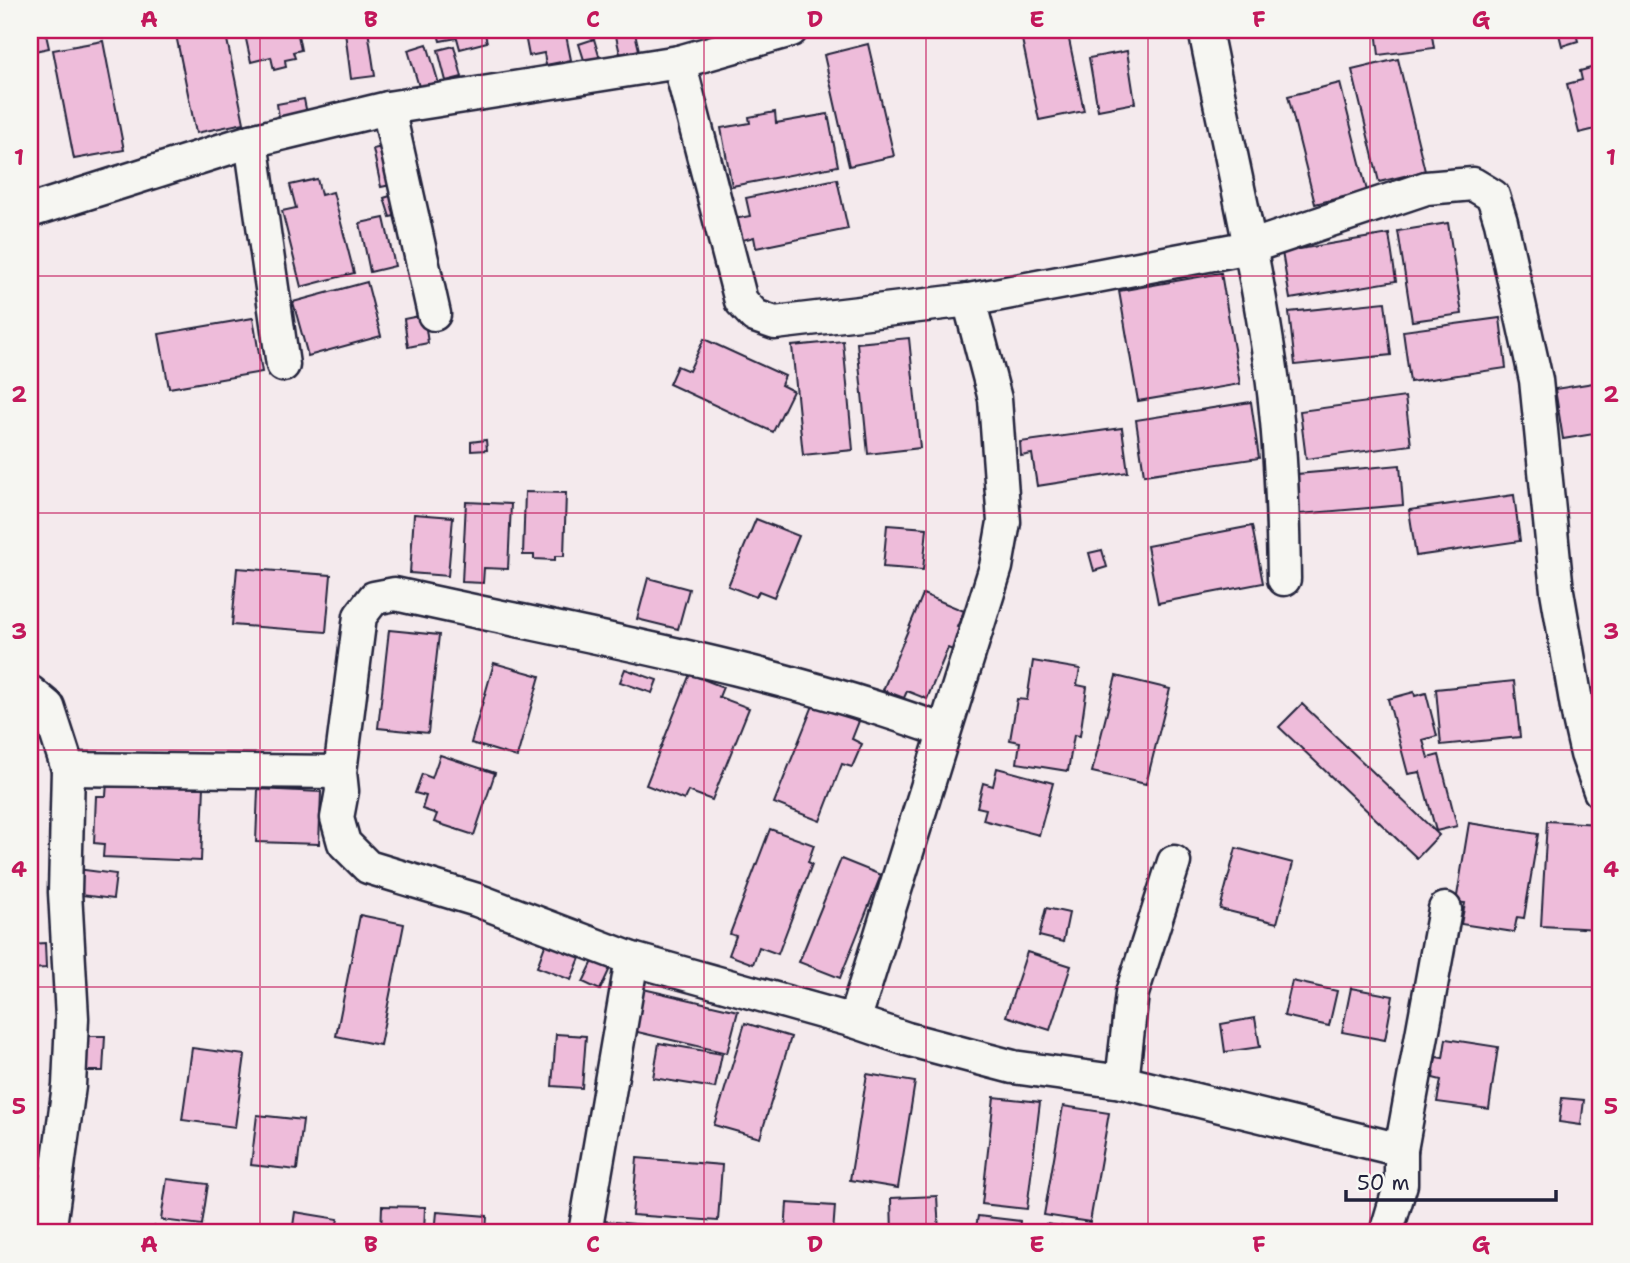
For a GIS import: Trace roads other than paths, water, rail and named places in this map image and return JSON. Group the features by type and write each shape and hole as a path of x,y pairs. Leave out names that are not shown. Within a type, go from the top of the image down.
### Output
{"street":[{"path":"30,211 251,141 388,108 679,62 791,30"},
{"path":"1205,30 1250,247 1272,378 1283,511 1284,579"},
{"path":"679,62 741,301 755,316 775,323 969,300 1250,247 1426,188 1472,184 1493,195 1536,380 1557,591 1579,719 1587,754 1600,791"},
{"path":"388,108 434,314"},
{"path":"251,141 283,365"},
{"path":"854,1021 996,567 1004,522 995,399 969,300"},
{"path":"944,731 804,687 654,650 395,594 374,598 360,616 340,772 342,791 337,818 344,843 368,867 477,900 632,959 1013,1067 1122,1082 1401,1150"},
{"path":"30,692 48,707 68,769 65,892 72,1018 69,1086 49,1233"},
{"path":"68,769 340,772"},
{"path":"1122,1082 1132,993 1174,862"},
{"path":"1386,1233 1401,1184 1401,1150 1444,909"},
{"path":"585,1233 632,959"}]}
